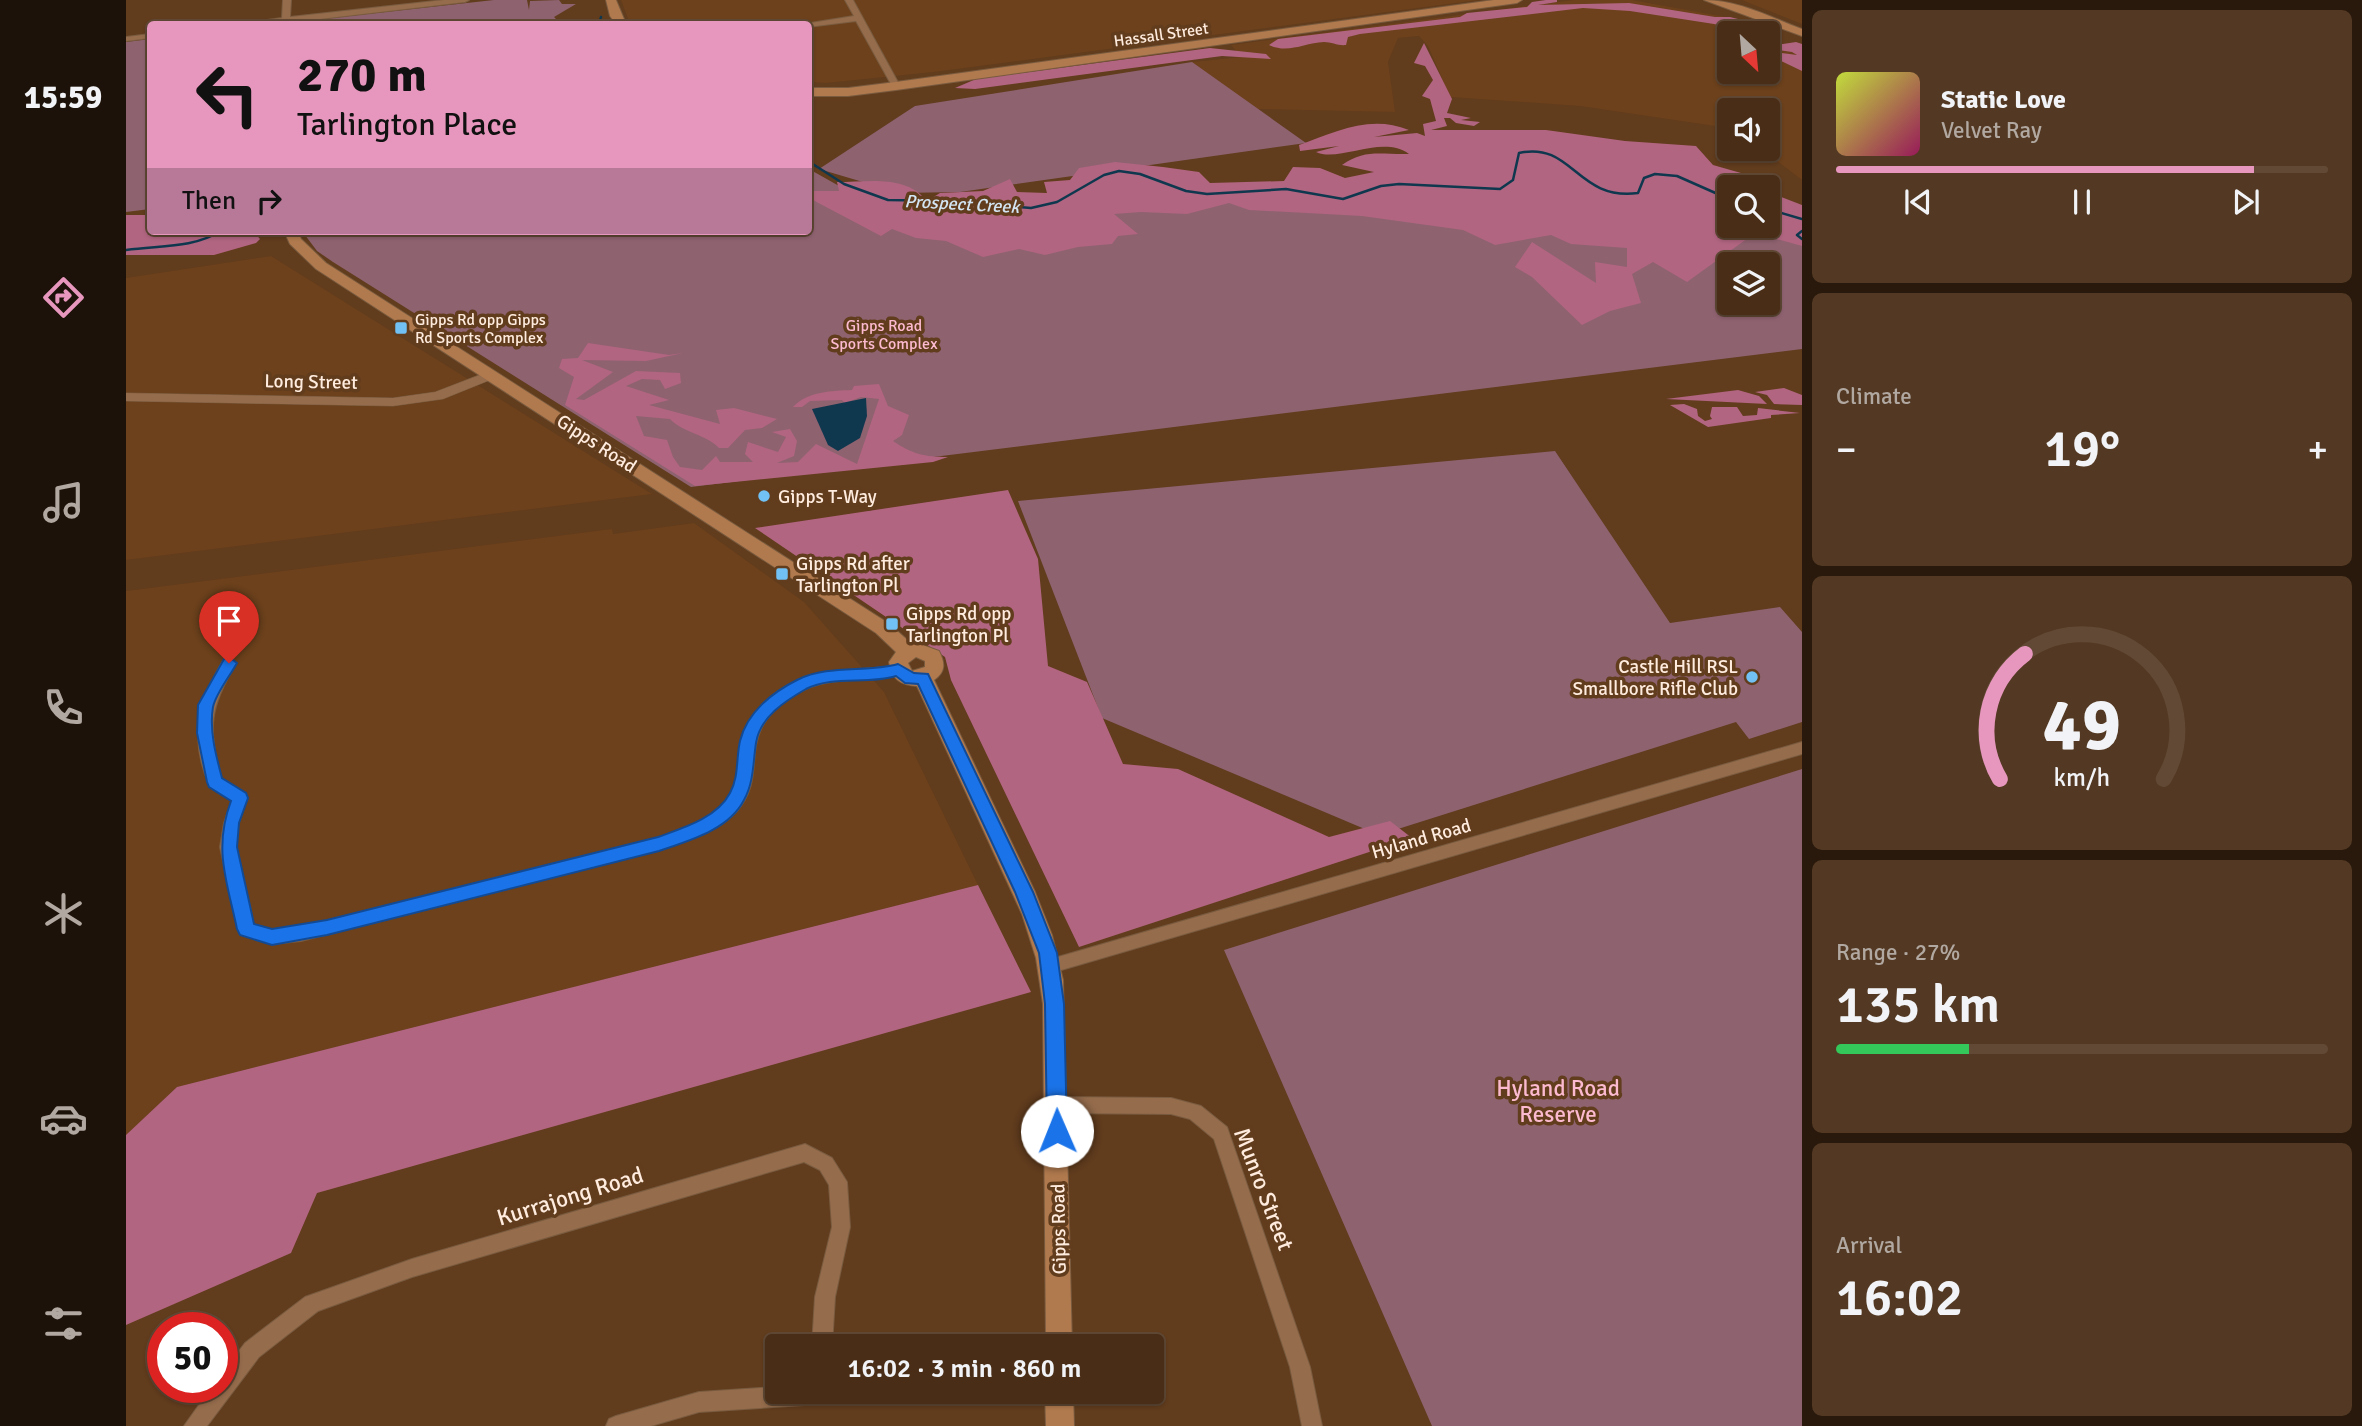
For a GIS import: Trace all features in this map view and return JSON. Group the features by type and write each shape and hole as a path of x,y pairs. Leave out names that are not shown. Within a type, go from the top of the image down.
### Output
{"main road":[{"path":"611,0 616,21"},
{"name":"Hassall Street","path":"812,92 848,92 897,86 1517,0"},
{"path":"1709,0 1802,33"},
{"name":"Gipps Road","path":"293,235 302,249 321,266 882,628 908,652"},
{"path":"908,652 925,652 932,656 935,663 934,670 923,678 911,679 898,670 900,657 908,652"},
{"name":"Gipps Road","path":"923,678 1024,892 1041,932 1051,966 1054,1004 1059,1334"},
{"path":"1059,1404 1060,1426"}],"street":[{"path":"286,20 287,0"},
{"path":"277,21 465,0"},
{"path":"849,0 897,86"},
{"path":"812,24 859,18"},
{"path":"126,39 147,36"},
{"name":"Long Street","path":"126,397 393,402 438,396 490,375"},
{"path":"229,663 205,705 209,760 215,782 240,798 231,823 228,847 246,929 272,937 327,928 659,844 694,831 718,818 737,798 746,772 749,739 760,716 778,699 804,683 826,677 898,670"},
{"name":"Hyland Road","path":"1051,966 1802,748"},
{"name":"Munro Street","path":"1056,1105 1171,1106 1195,1112 1222,1133 1300,1367 1312,1426"},
{"name":"Kurrajong Road","path":"194,1426 252,1350 312,1304 412,1268 805,1153 826,1164 838,1181 841,1227 825,1297 823,1334"},
{"path":"616,1426 699,1402 765,1397"}],"shaded area":[{"path":"621,0 1478,0 934,72 826,83 812,82 812,21 629,21"},
{"path":"1557,0 1538,5 1629,3 1746,21 1717,21 1717,25 1630,11 1583,8 1360,34 1348,37 1346,45 1324,42 1283,48 1269,45 1278,39 1460,17 1467,13 1527,7 1532,2"},
{"path":"1573,0 1632,0 1748,21 1717,21 1717,84 1780,84 1780,43 1791,48 1802,46 1802,180 1777,161 1780,161 1780,98 1717,98 1717,126 1580,106 1450,97 1428,46 1419,36 1398,38 1388,62 1395,112 1264,109 1217,111 1192,62 1241,57 1231,45"},
{"path":"1742,0 1802,0 1802,24 1749,3"},
{"path":"1796,42 1802,44 1802,71 1780,60 1780,53 1797,55 1780,50 1780,45"},
{"path":"1424,43 1452,99 1447,113 1471,118 1461,120 1480,122 1474,126 1444,118 1447,126 1431,130 1546,130 1625,141 1696,146 1713,165 1744,175 1717,175 1717,238 1748,238 1729,252 1717,252 1717,260 1687,282 1653,262 1632,274 1641,303 1610,311 1582,325 1532,277 1515,267 1532,242 1596,283 1595,262 1627,267 1627,248 1571,244 1551,235 1495,245 1463,230 1362,216 1249,210 1229,203 1187,214 1114,214 1138,234 1118,236 1112,244 1078,247 1045,255 1019,249 983,257 946,241 916,238 892,229 881,236 812,200 812,191 839,191 837,182 897,183 918,192 927,201 940,193 983,191 1010,179 1017,192 1047,193 1044,182 1070,180 1079,168 1115,162 1199,172 1210,183 1284,181 1293,167 1320,168 1345,178 1374,172 1342,165 1366,154 1409,154 1398,149 1374,147 1325,154 1316,152 1339,146 1300,151 1299,145 1339,130 1367,124 1409,130 1374,137 1417,133 1425,136 1423,124 1436,121 1430,99 1422,96 1433,80 1425,66 1414,63"},
{"path":"1210,48 1266,54 1271,59 1222,56 975,89 955,88 976,79"},
{"path":"1780,197 1802,205 1802,246 1773,238 1780,238"},
{"path":"126,215 147,215 147,235 256,235 260,239 256,243 214,255 126,255"},
{"path":"271,256 652,494 126,560 126,278"},
{"path":"588,343 669,355 683,353 646,361 582,360 613,372 576,399 584,400 636,371 680,373 681,383 665,389 660,380 642,379 626,386 669,400 649,405 720,424 716,410 734,408 777,419 762,428 745,430 728,448 719,448 670,419 636,416 644,436 667,440 680,467 702,470 716,456 720,462 753,462 745,454 748,442 778,452 786,437 772,432 790,429 797,441 794,456 777,463 798,462 816,444 857,464 879,399 861,397 845,403 842,400 810,401 802,407 793,407 813,395 852,390 854,386 879,384 888,406 909,415 902,435 893,441 919,454 948,457 933,462 695,486 565,405 574,377 559,368 562,359 578,358"},
{"path":"1784,388 1802,395 1802,405 1774,404 1767,395 1755,392"},
{"path":"1738,390 1759,396 1767,404 1666,399"},
{"path":"1684,404 1697,409 1698,416 1705,421 1712,419 1712,407 1737,407 1743,416 1757,415 1758,408 1800,413 1771,415 1771,418 1708,427 1670,405"},
{"path":"1008,490 1038,559 1048,666 1087,682 1123,764 1178,769 1329,837 1390,821 1412,838 1079,947 951,680 945,657 755,528"},
{"path":"694,523 804,602 884,692 978,885 177,1087 126,1135 126,591 612,529 613,534"},
{"path":"978,885 1031,992 317,1193 291,1253 156,1312 147,1312 147,1316 126,1325 126,1135 177,1087"}],"green space":[{"path":"494,0 527,0 529,10 530,1 559,0 562,4 576,4 554,17 558,21 304,21"},
{"path":"147,39 147,209 126,212 126,42"},
{"path":"1192,62 1306,143 960,192 900,193 819,169 915,106"},
{"name":"Gipps Road Sports Complex","path":"812,171 848,191 989,211 1105,181 1717,225 1717,238 1780,238 1780,228 1802,232 1802,349 691,487 317,251 305,235 812,235"},
{"path":"1555,451 1670,623 1780,607 1802,632 1802,722 1749,739 1736,722 1379,835 1102,718 1018,501"},
{"name":"Hyland Road Reserve","path":"1802,769 1802,1426 1432,1426 1224,950"}],"water":[{"path":"866,398 867,416 860,438 838,451 828,445 812,409"}],"waterway":[{"path":"600,21 601,17"},
{"name":"Prospect Creek","path":"812,164 844,184 888,200 952,201 1031,208 1057,202 1104,175 1119,171 1140,174 1186,191 1207,194 1286,189 1343,199 1381,186 1399,184 1500,189 1513,180 1519,153 1537,152 1552,155 1587,181 1617,193 1638,193 1644,178 1655,174 1677,176 1717,194"},
{"name":"Prospect Creek","path":"1780,213 1802,219"},
{"name":"Prospect Creek","path":"1802,231 1797,235 1802,239"},
{"name":"Prospect Creek","path":"126,250 187,244 214,235"}],"place":[{"name":"Gipps Rd opp Gipps Rd Sports Complex","path":"401,328"},
{"name":"Gipps T-Way","path":"764,496"},
{"name":"Gipps Rd after Tarlington Pl","path":"782,574"},
{"name":"Gipps Rd opp Tarlington Pl","path":"892,624"},
{"name":"Castle Hill RSL Smallbore Rifle Club","path":"1752,677"}],"route":[{"path":"229,663 205,705 209,760 215,782 240,798 231,823 228,847 246,929 272,937 327,928 659,844 694,831 718,818 737,798 746,772 749,739 760,716 778,699 804,683 826,677 898,670 911,679 923,678 1024,892 1048,953 1054,1004 1057,1131"}]}
